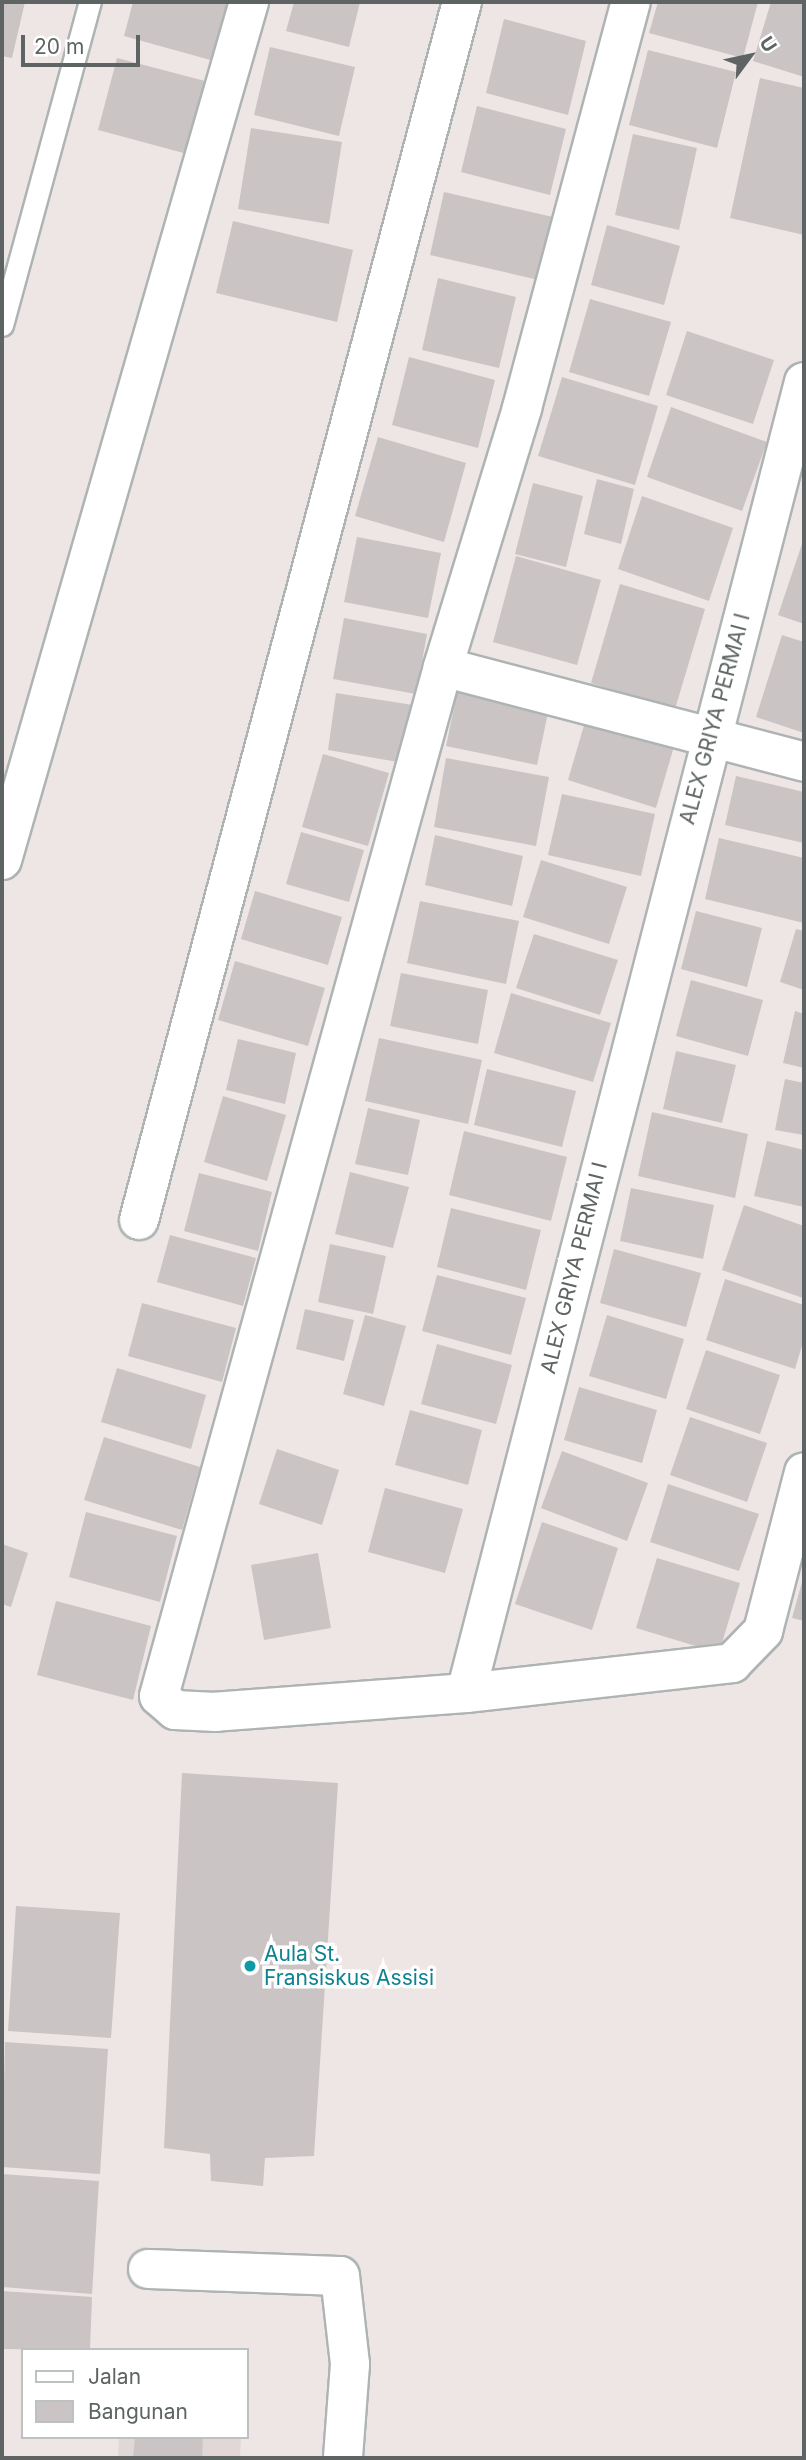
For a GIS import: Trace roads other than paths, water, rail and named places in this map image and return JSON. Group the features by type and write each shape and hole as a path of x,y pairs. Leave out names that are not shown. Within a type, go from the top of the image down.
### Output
{"street":[{"path":"2,860 250,2"},
{"path":"139,1220 462,2"},
{"path":"631,2 522,408 443,667 159,1696 175,1710 216,1712 466,1693 732,1663 763,1631 804,1472"},
{"name":"ALEX GRIYA PERMAI I","path":"466,1693 710,736 804,382"},
{"path":"443,667 804,762"},
{"path":"148,2269 340,2276 350,2364 342,2458"}],"lane":[{"path":"2,326 90,2"}],"place":[{"name":"Aula St. Fransiskus Assisi","path":"250,1966"}]}
